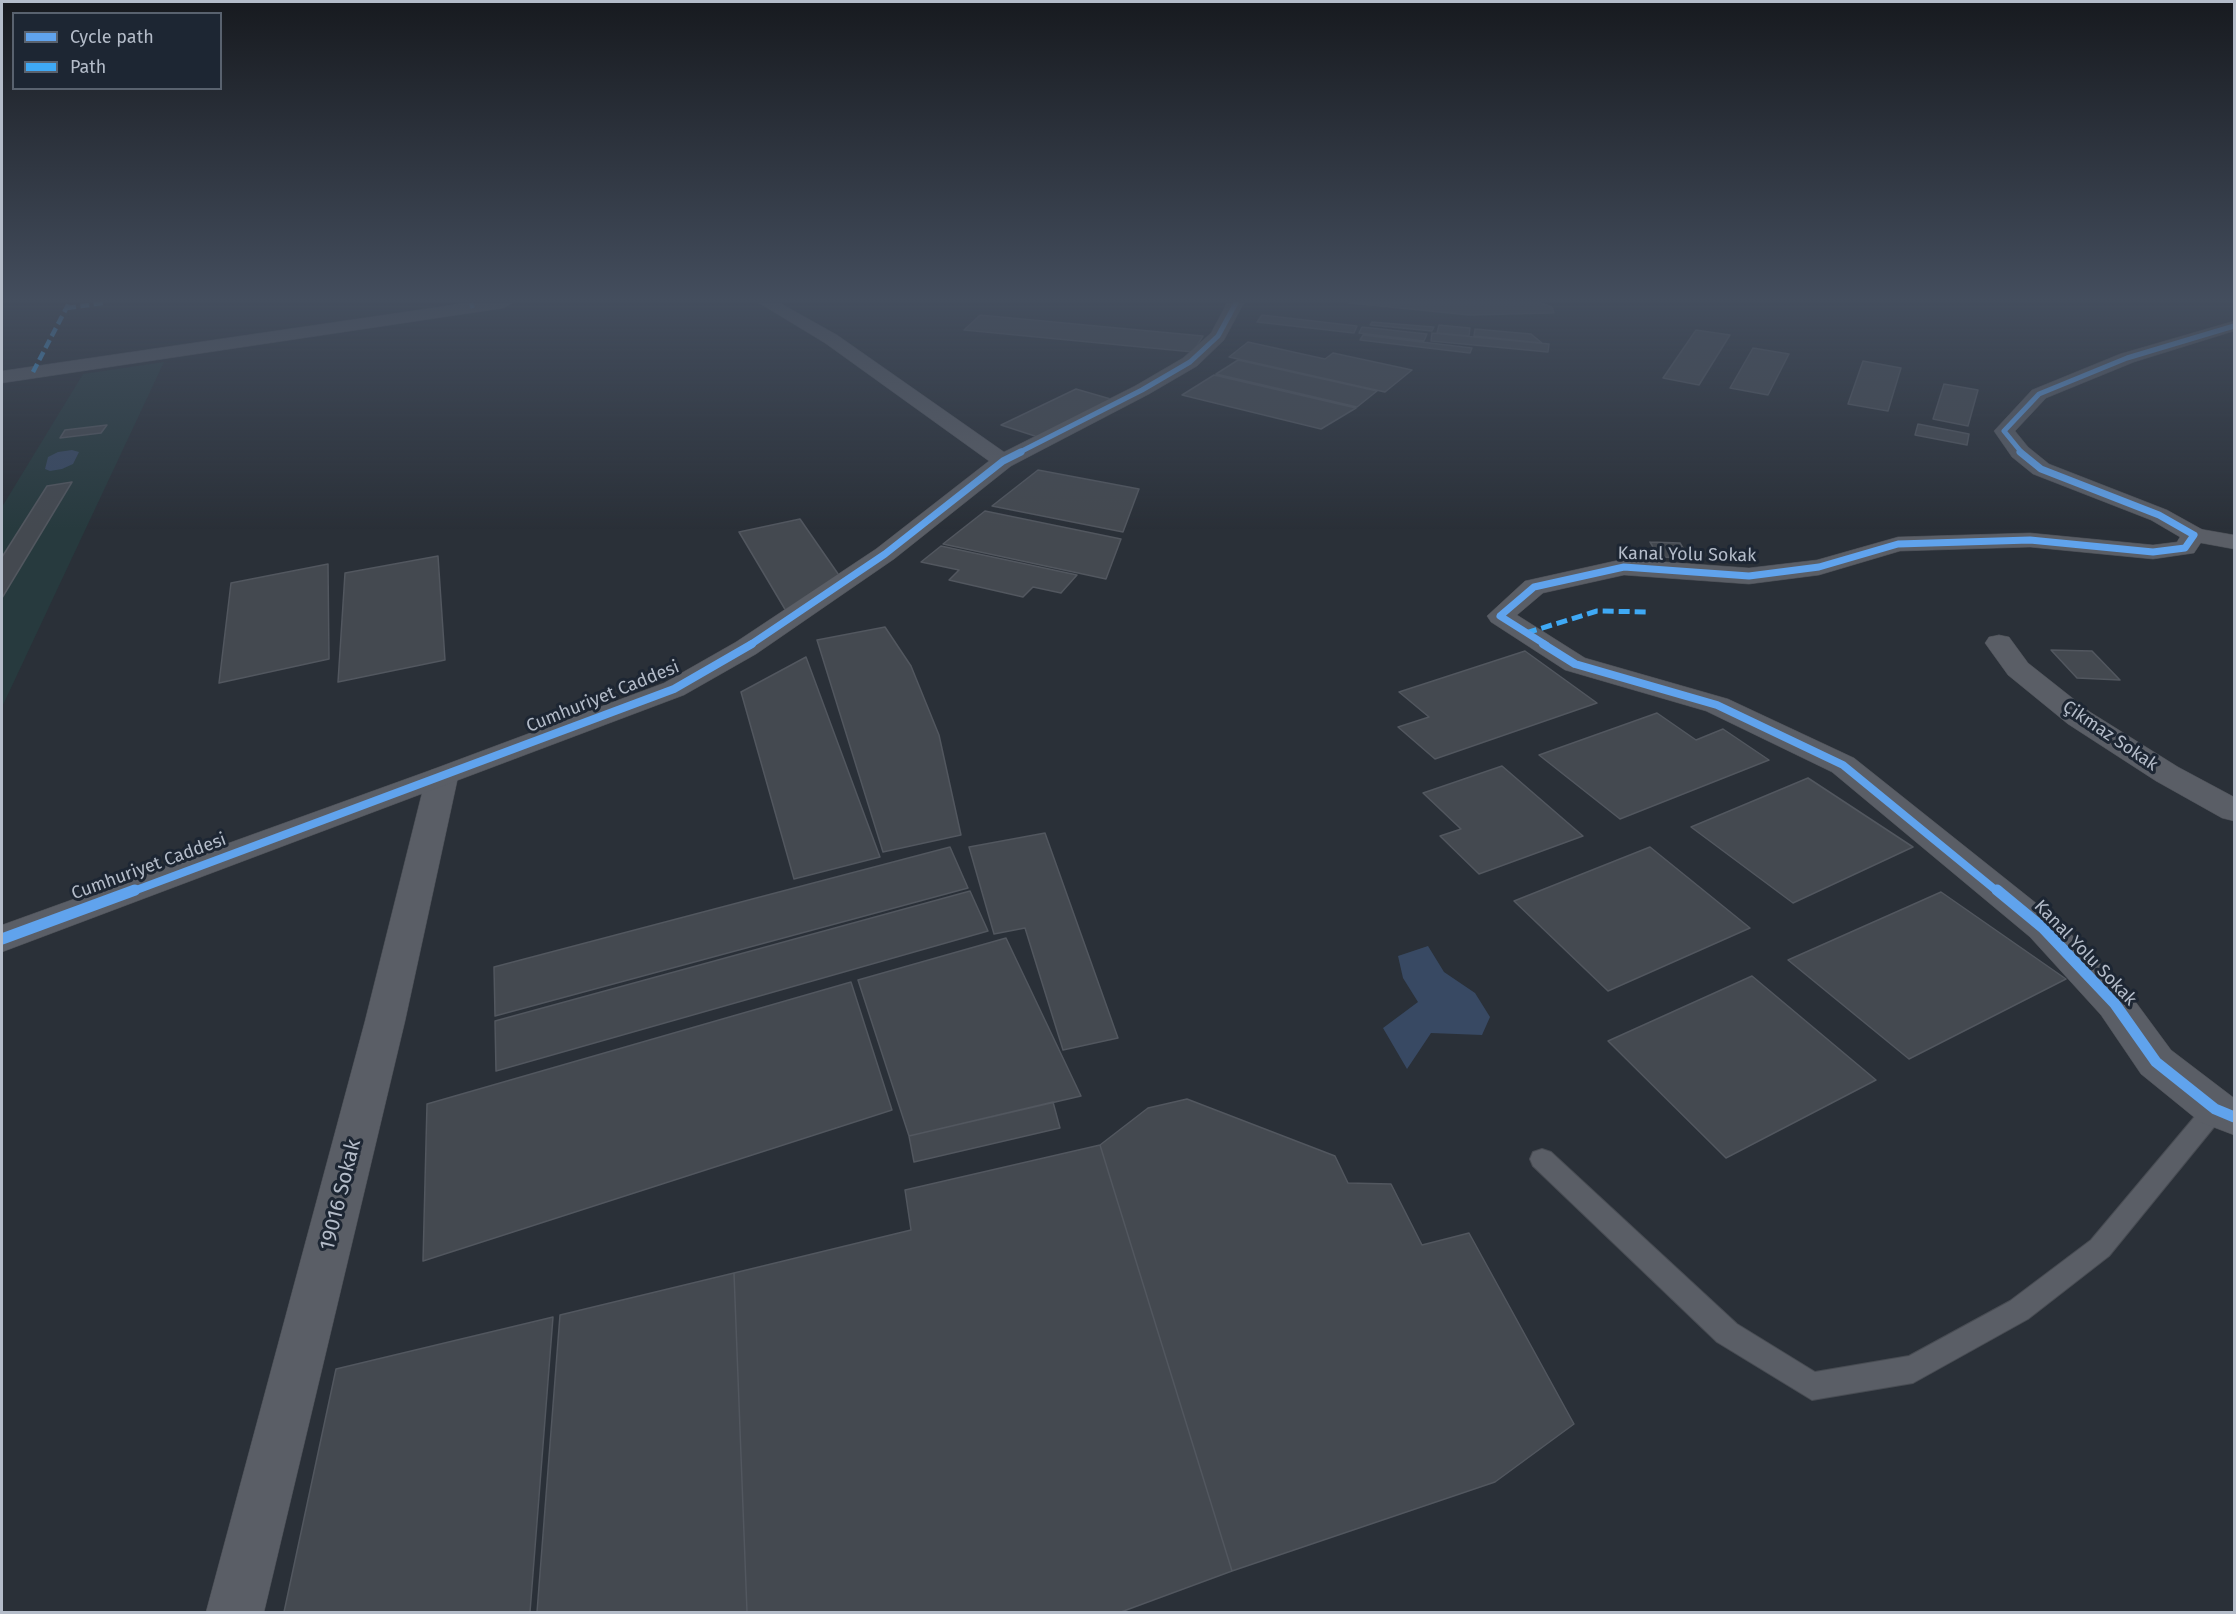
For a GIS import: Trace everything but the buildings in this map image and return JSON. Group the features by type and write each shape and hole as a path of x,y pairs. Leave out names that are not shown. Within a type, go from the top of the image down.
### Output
{"street":[{"path":"886,378 1003,461"},
{"name":"Cumhuriyet Caddesi","path":"2,939 674,689 746,648 885,554 1003,461 1162,378"},
{"path":"2077,378 2039,394 2004,432 2020,452 2041,469 2159,515 2194,535 2235,542"},
{"name":"Kanal Yolu Sokak","path":"2194,535 2185,548 2152,552 2030,540 1898,544 1820,567 1749,576 1624,567 1534,587 1500,616 1575,664 1717,705 1843,765 2043,927 2115,1004 2156,1062 2225,1113"},
{"name":"Çikmaz Sokak","path":"1999,643 2018,669 2079,718 2167,774 2235,810"},
{"name":"19016 Sokak","path":"235,1612 385,1021 442,777"}],"lane":[{"path":"1542,1159 1727,1333 1812,1386 1913,1369 2019,1310 2100,1248 2225,1113"}],"green space":[{"path":"80,378 156,378 2,707 2,507"}],"water":[{"path":"72,450 79,452 73,464 62,469 50,471 45,469 48,457 58,452"},
{"path":"1428,946 1444,972 1475,993 1490,1017 1482,1035 1431,1033 1407,1069 1383,1028 1418,1002 1403,978 1398,956"}],"marked path":[{"path":"1526,633 1597,611 1650,612"}],"cycle path":[{"path":"2,939 674,689 746,648 885,554 1003,461 1162,378"},
{"path":"2077,378 2039,394 2004,431 2020,452 2041,469 2159,515 2194,535 2185,548 2153,552 2030,540 1898,544 1819,567 1749,576 1624,567 1534,587 1500,616 1575,664 1717,705 1843,765 2043,928 2115,1004 2156,1062 2215,1109 2234,1117"}]}
